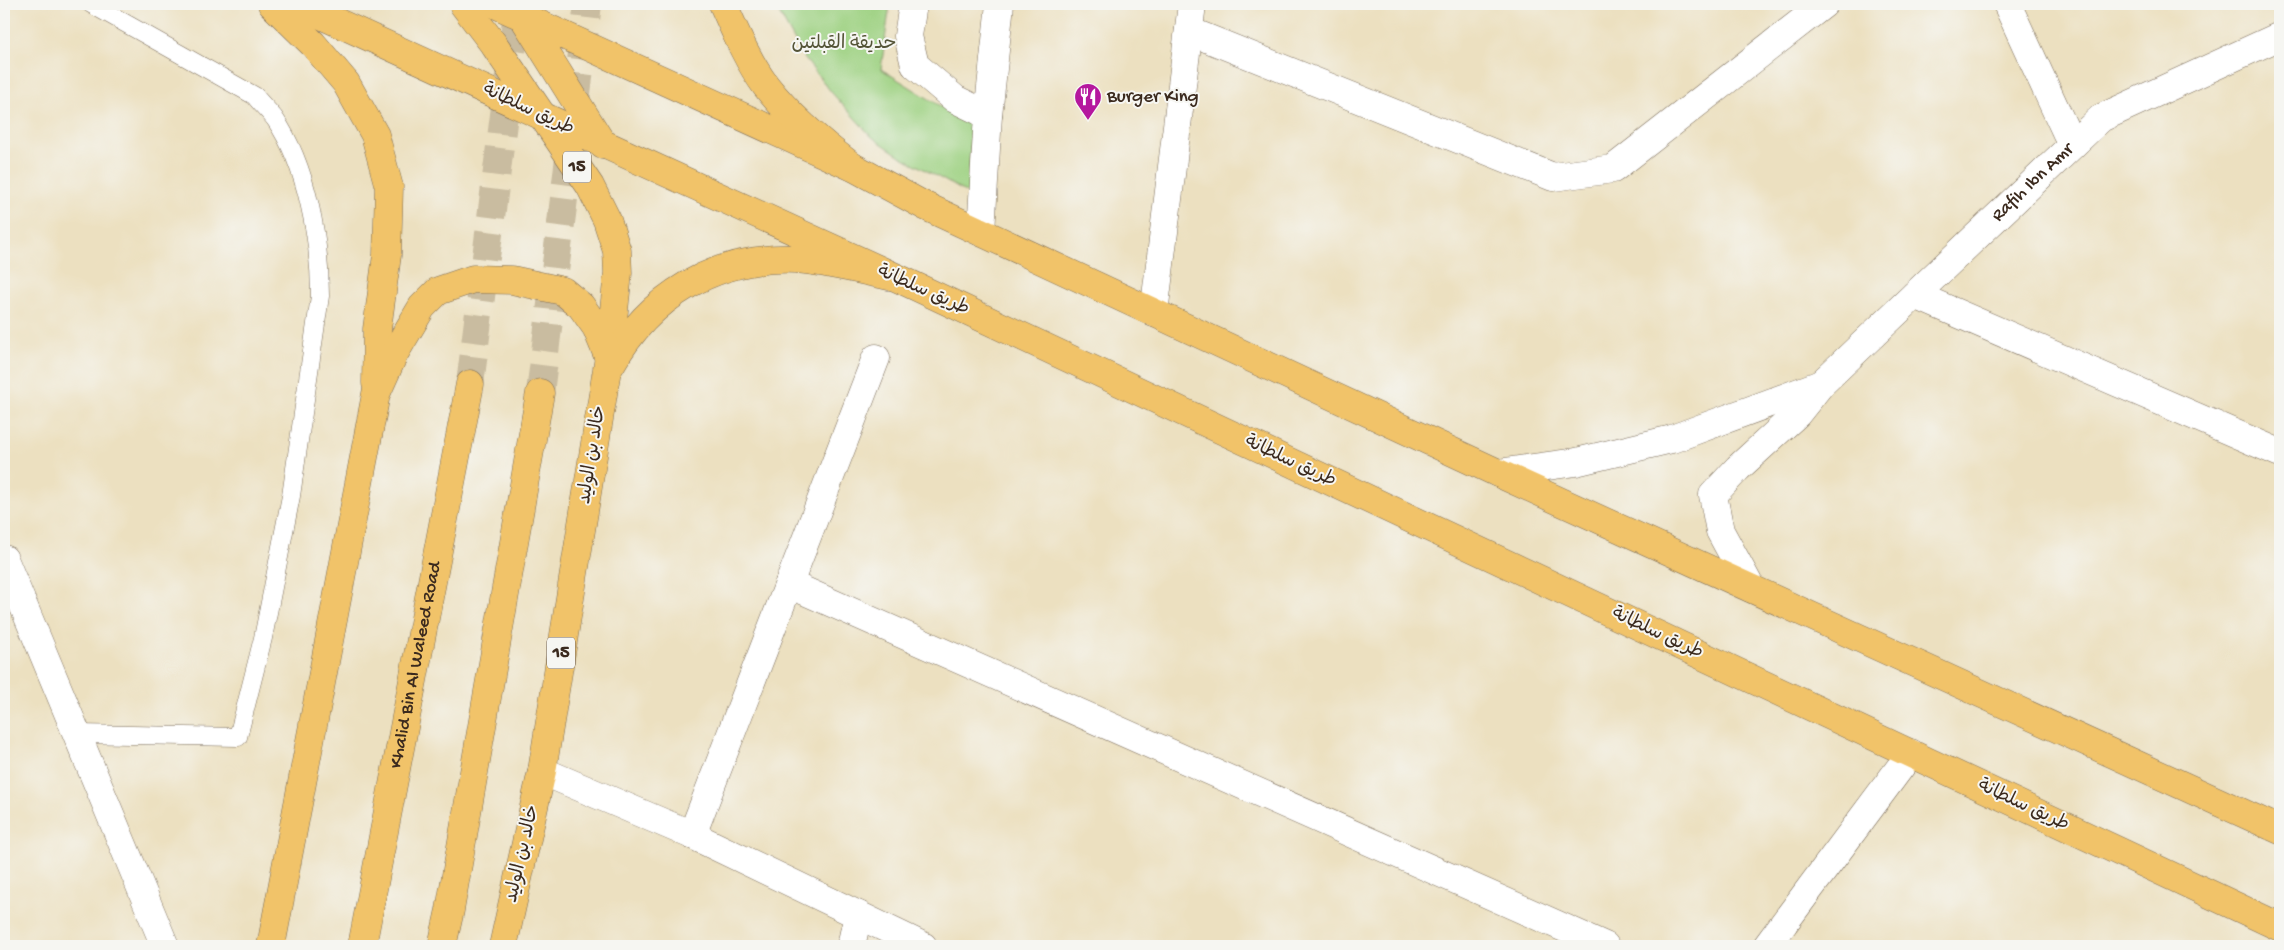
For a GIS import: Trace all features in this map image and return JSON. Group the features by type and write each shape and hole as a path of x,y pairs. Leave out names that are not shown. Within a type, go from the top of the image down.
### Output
{"main road":[{"path":"271,946 379,385 376,329 387,255 388,186 375,134 346,83 313,44 272,4"},
{"name":"طريق سلطانة","path":"297,4 889,276 904,281 2280,927"},
{"name":"خالد بن الوليد","path":"462,4 495,46 590,186 607,220 617,251 618,273 607,365 542,771 503,946"},
{"path":"495,4 519,10 854,167 924,206 1498,473 2280,830"},
{"path":"723,4 742,45 765,84 792,116 809,132 854,167"},
{"name":"15","path":"519,10 603,144"},
{"path":"607,365 640,322 662,301 688,284 714,272 740,264 768,260 796,260 889,276"},
{"path":"379,385 422,307 438,291 473,278 512,280 563,291 581,306 596,327 607,365"},
{"name":"Khalid Bin Al Waleed Road","path":"362,946 470,384"},
{"path":"442,946 450,910 540,393"}],"street":[{"path":"913,4 908,36 915,64 955,99 988,115"},
{"path":"981,232 988,115 1000,4"},
{"path":"1154,313 1192,4"},
{"path":"1189,31 1553,177 1613,169 1824,4"},
{"path":"2007,4 2072,145"},
{"name":"Rafih Ibn Amr","path":"1750,588 1720,531 1714,495 1738,468 1797,414 1821,384 2101,118 2280,36"},
{"path":"1915,295 2280,453"},
{"path":"692,835 876,358"},
{"path":"1498,473 1576,462 1672,439 1738,413 1821,384"},
{"path":"4,559 165,946"},
{"path":"789,584 1605,946"},
{"path":"1767,946 1911,753"},
{"path":"542,771 692,835 923,946"},
{"path":"851,946 858,915"}],"lane":[{"path":"78,734 238,737 263,638 291,496 320,296 320,275 314,230 301,177 289,146 274,119 255,96 90,4"}],"green space":[{"name":"حدیقة القبلتین","path":"774,4 890,4 881,69 971,125 969,194 900,156 872,137 832,93 805,59"}],"tunnel":[{"path":"470,384 518,4"},
{"path":"540,393 588,4"}],"place":[{"name":"Burger King","path":"1088,121"}]}
